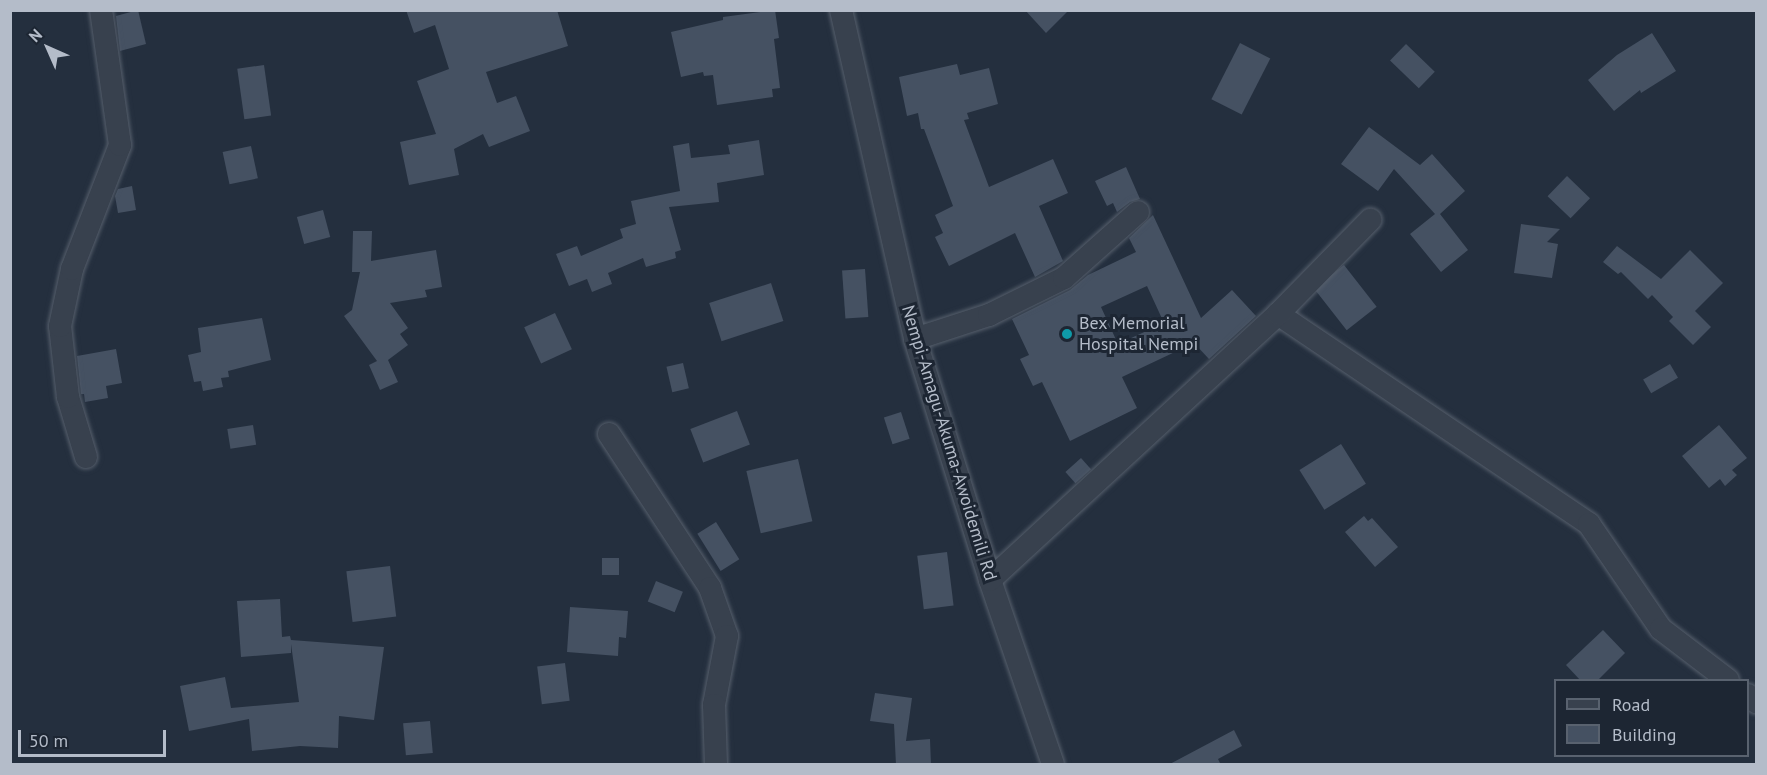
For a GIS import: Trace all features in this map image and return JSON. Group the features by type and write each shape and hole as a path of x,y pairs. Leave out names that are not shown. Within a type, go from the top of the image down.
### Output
{"street":[{"path":"86,458 68,397 60,326 72,269 120,145 101,10"},
{"name":"Nempi-Amagu-Akuma-Awoidemili Rd","path":"841,10 915,339 990,580 1053,765"},
{"path":"915,339 989,315 1064,278 1138,212"},
{"path":"990,580 1278,314 1370,220"},
{"path":"1278,314 1589,524 1661,629 1725,679"},
{"path":"609,434 710,588 727,636 714,705 716,765"}],"building":[{"path":"138,10 146,44 120,51 116,16"},
{"path":"406,10 557,10 568,46 486,72 497,103 516,96 530,131 489,147 483,134 454,149 459,175 409,185 400,142 436,134 417,81 449,69 435,25 414,33"},
{"path":"775,10 779,38 774,39 780,88 772,89 773,97 717,105 713,75 704,76 703,72 681,77 671,32 723,20 723,17"},
{"path":"1025,10 1069,10 1046,33"},
{"path":"1652,33 1676,71 1641,93 1640,90 1614,111 1588,80 1617,55"},
{"path":"1240,43 1270,58 1242,115 1211,99"},
{"path":"1406,44 1435,72 1419,88 1390,61"},
{"path":"957,64 960,75 989,68 998,104 967,113 969,119 964,120 989,187 1053,159 1068,193 1039,206 1063,261 1035,277 1015,233 949,266 935,237 943,233 935,215 953,206 924,129 921,129 918,113 907,116 899,77"},
{"path":"264,65 271,116 244,119 237,69"},
{"path":"1369,127 1420,165 1432,154 1465,191 1440,214 1468,250 1441,272 1410,234 1435,214 1394,169 1378,191 1341,164"},
{"path":"759,140 764,175 717,183 719,202 669,207 681,250 675,252 676,258 646,267 643,258 608,273 612,284 592,292 587,279 569,286 556,254 577,246 581,256 623,238 620,229 636,224 631,201 680,191 673,146 689,143 691,158 730,154 728,145"},
{"path":"251,146 258,178 229,184 223,152"},
{"path":"1126,167 1140,199 1130,202 1117,212 1113,203 1107,206 1095,181"},
{"path":"1567,176 1590,198 1571,218 1548,196"},
{"path":"132,186 136,210 118,213 115,196 118,189"},
{"path":"323,210 330,237 304,244 297,217"},
{"name":"Bex Memorial Hospital Nempi","path":"1153,215 1201,318 1232,290 1256,316 1209,359 1194,343 1122,377 1137,408 1070,441 1042,382 1033,386 1020,359 1029,355 1012,319 1070,290 1088,275 1136,252 1129,238","holes":["1147,286 1164,323 1118,344 1101,307"]},
{"path":"1521,224 1560,229 1547,242 1558,244 1552,278 1514,273"},
{"path":"353,231 372,231 371,261 436,250 442,287 425,290 427,297 390,303 408,328 400,334 408,345 388,360 398,382 380,390 369,365 377,361 344,316 352,310 360,272 352,272"},
{"path":"1617,246 1661,279 1690,250 1723,283 1695,311 1711,327 1693,345 1669,321 1673,317 1652,295 1648,299 1621,272 1618,274 1603,262"},
{"path":"1344,265 1377,307 1347,330 1314,288"},
{"path":"865,269 868,317 845,318 842,271"},
{"path":"771,283 783,321 722,341 709,303"},
{"path":"555,313 572,349 541,364 524,327"},
{"path":"262,318 271,360 228,371 229,377 221,378 223,387 203,391 201,381 194,382 188,355 201,352 198,328"},
{"path":"116,349 122,383 106,386 108,398 85,402 84,394 81,394 77,356"},
{"path":"683,363 689,388 672,392 666,367"},
{"path":"1670,364 1678,378 1651,393 1643,380"},
{"path":"737,411 750,445 703,463 690,429"},
{"path":"901,412 910,439 893,444 884,418"},
{"path":"253,425 256,445 230,449 227,429"},
{"path":"1719,425 1747,458 1732,470 1737,475 1725,486 1720,479 1709,488 1682,456"},
{"path":"1341,444 1366,484 1324,510 1299,470"},
{"path":"1081,458 1091,469 1075,483 1065,472"},
{"path":"798,459 812,521 761,533 746,471"},
{"path":"1364,516 1368,521 1372,518 1398,547 1375,567 1345,532"},
{"path":"716,522 739,559 721,571 697,534"},
{"path":"947,552 954,606 924,609 917,556"},
{"path":"602,558 619,558 619,575 602,575"},
{"path":"390,566 396,617 353,622 346,571"},
{"path":"656,581 683,592 675,612 648,601"},
{"path":"280,599 282,637 290,636 291,640 384,647 374,720 339,716 338,748 300,746 252,751 249,719 189,731 180,686 225,677 231,708 299,702 291,644 291,653 241,657 237,601"},
{"path":"570,607 628,611 626,638 619,637 618,656 567,652"},
{"path":"1603,630 1625,653 1599,679 1579,679 1566,665"},
{"path":"565,663 570,701 542,704 537,666"},
{"path":"875,693 912,698 906,741 930,739 931,765 896,765 894,724 870,721"},
{"path":"430,721 433,753 406,755 403,723"},
{"path":"1234,730 1242,746 1218,759 1221,765 1168,765"}],"place":[{"name":"Bex Memorial Hospital Nempi","path":"1067,334"}]}
